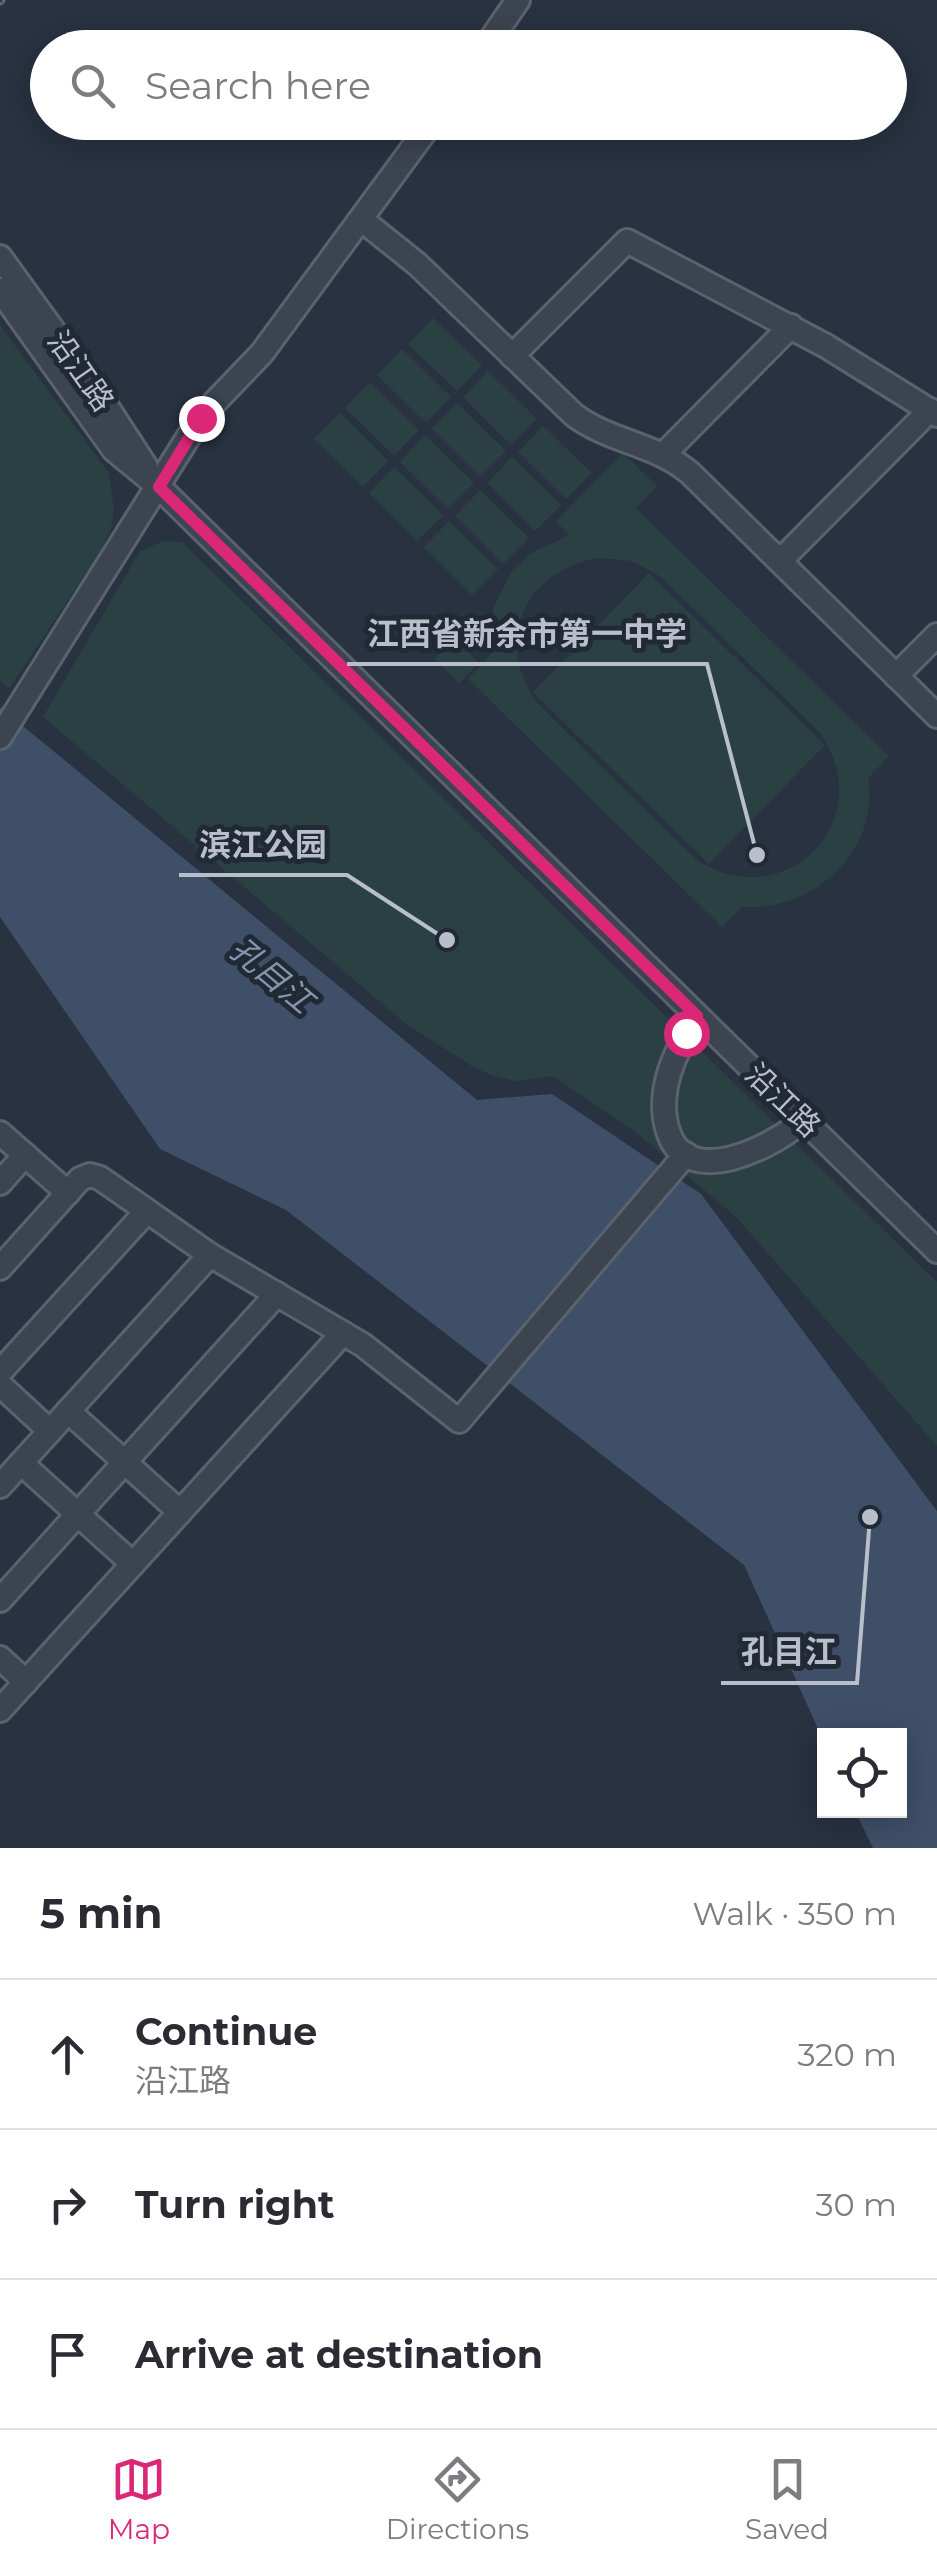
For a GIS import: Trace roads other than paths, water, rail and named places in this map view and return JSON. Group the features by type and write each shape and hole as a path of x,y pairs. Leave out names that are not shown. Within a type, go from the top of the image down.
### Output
{"street":[{"path":"497,30 518,0"},
{"path":"0,737 201,418 262,354 419,140"},
{"path":"362,220 417,264 583,422 664,454 690,473 937,716"},
{"path":"512,356 627,240 790,326 933,412 780,561"},
{"name":"沿江路","path":"0,257 92,384 159,487"},
{"name":"沿江路","path":"0,290 114,450 159,487 937,1252"},
{"path":"664,454 790,326"},
{"path":"896,676 937,635"},
{"path":"675,1155 666,1118 667,1082 678,1048 697,1016"},
{"path":"675,1155 708,1160 741,1156 774,1143 803,1120"},
{"path":"0,1133 68,1194"},
{"path":"0,1183 25,1155"},
{"path":"0,1268 80,1180 90,1175 100,1178 210,1255 343,1332 453,1416 675,1155"},
{"path":"0,1372 146,1211"},
{"path":"0,1486 210,1255"},
{"path":"0,1600 277,1294"},
{"path":"0,1710 343,1332"},
{"path":"0,1386 50,1431"},
{"path":"68,1411 180,1512"},
{"path":"21,1463 133,1564"},
{"path":"0,1658 26,1682"}],"water":[{"path":"0,707 477,1100 552,1094 701,1194 937,1511 937,1848 873,1848 858,1818 907,1818 907,1728 818,1728 744,1565 286,1210 160,1149 0,917"}],"place":[{"name":"江西省新余市第一中学","path":"757,855"},
{"name":"滨江公园","path":"447,940"},
{"name":"孔目江","path":"870,1517"}]}
